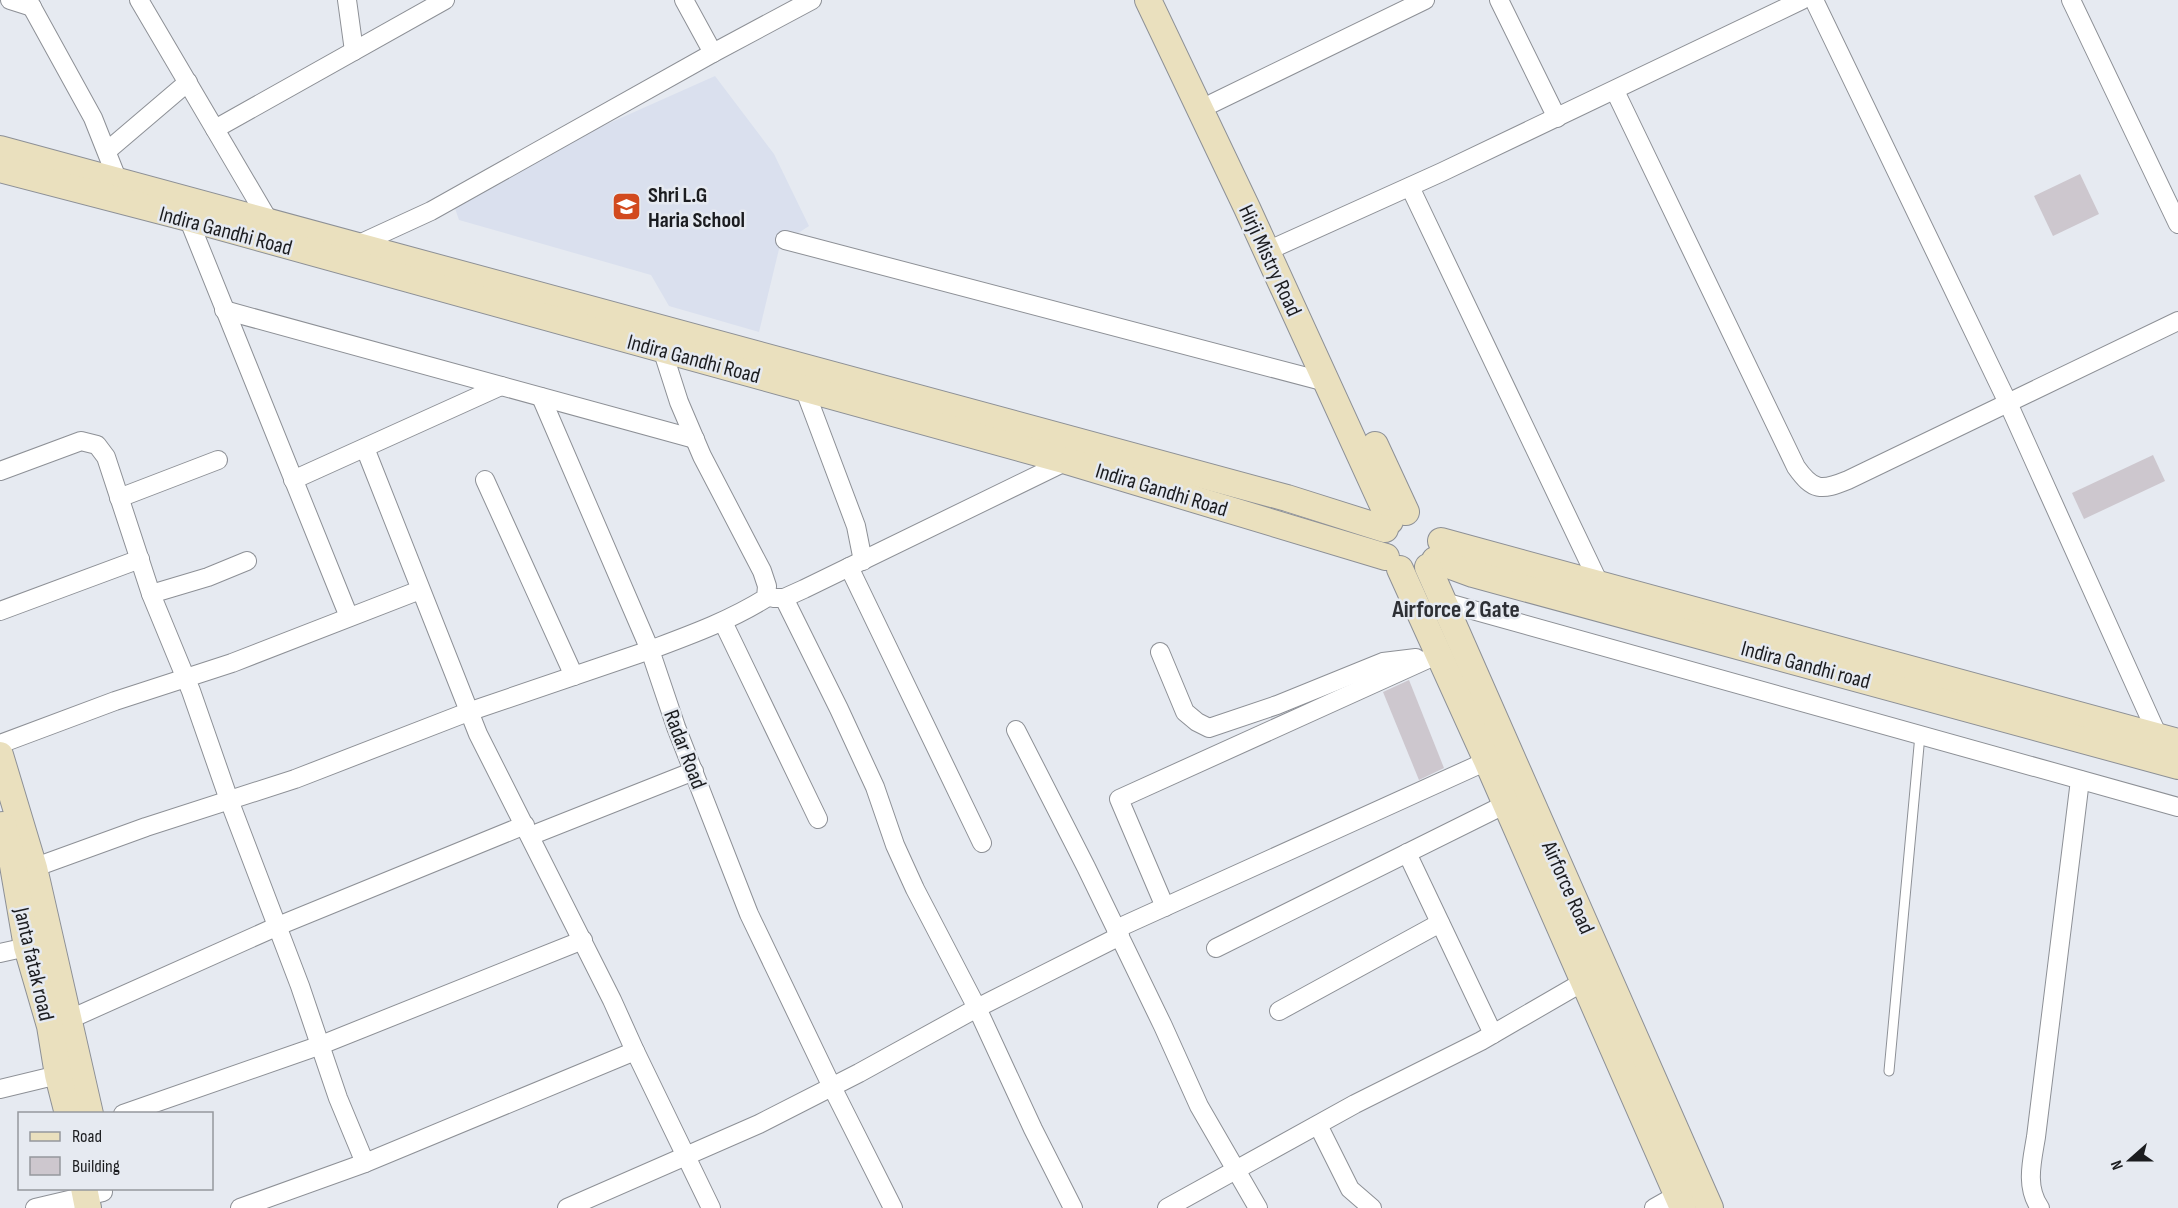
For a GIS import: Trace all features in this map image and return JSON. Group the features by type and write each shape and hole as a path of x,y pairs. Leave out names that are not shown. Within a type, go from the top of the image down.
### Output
{"main road":[{"name":"Hirji Mistry Road","path":"1148,0 1418,534"},
{"name":"Hirji Mistry Road","path":"1165,0 1214,103 1326,382 1418,534"},
{"name":"Indira Gandhi Road","path":"0,149 188,218 282,245 355,255 1418,534"},
{"name":"Indira Gandhi Road","path":"0,169 269,221 355,255 662,349 1067,461 1393,563"},
{"path":"269,221 282,245"},
{"path":"1418,534 1409,571 1393,563 1383,548 1418,534"},
{"name":"Indira Gandhi road","path":"1418,534 2168,739"},
{"name":"Indira Gandhi road","path":"1418,534 1473,574 2178,766"},
{"name":"Airforce Road","path":"1418,534 1444,602 1710,1208"},
{"name":"Airforce Road","path":"1393,563 1439,654 1488,761 1582,982 1680,1202"},
{"name":"Janta fatak road","path":"0,755 10,848 24,871 27,947 50,1026 58,1075 68,1112"},
{"path":"24,871 68,1020 90,1112"}],"street":[{"path":"10,0 30,3 93,118 122,192"},
{"path":"139,0 269,221"},
{"path":"347,0 354,51"},
{"path":"215,129 445,0"},
{"path":"684,0 713,53"},
{"path":"355,255 713,53 812,0"},
{"path":"1214,103 1425,0"},
{"path":"1274,248 1615,91 1802,0"},
{"path":"1814,0 2168,739"},
{"path":"2071,0 2178,224"},
{"path":"1503,1 1557,118"},
{"path":"107,151 188,82"},
{"path":"1615,91 1796,467 1807,482 1817,488 1833,486 2178,321"},
{"path":"1410,187 1599,583"},
{"path":"188,218 349,617"},
{"path":"785,240 1326,382"},
{"path":"224,310 695,439"},
{"path":"662,349 695,439 762,571 767,586 839,709 870,777 895,845 915,889 977,1008 1033,1129 1073,1208"},
{"path":"293,480 501,386"},
{"path":"804,388 856,525 856,564 982,843"},
{"name":"Radar Road","path":"541,397 650,650 749,914 893,1208"},
{"path":"0,471 81,441 97,445 106,457 151,594 186,679 321,1044 338,1098 365,1163"},
{"path":"365,448 468,712 583,940 711,1208"},
{"path":"120,498 218,460"},
{"path":"24,871 295,779 468,712 650,650 723,622 856,564 1067,461"},
{"path":"486,480 574,676"},
{"path":"0,611 140,559"},
{"path":"151,594 208,577 247,561"},
{"path":"0,744 115,701 186,679 420,590"},
{"path":"1444,602 2178,807"},
{"path":"723,622 818,819"},
{"path":"1160,652 1185,712 1209,728 1277,705 1383,662 1439,654"},
{"path":"1165,907 1119,799 1439,654"},
{"path":"1016,730 1118,933 1199,1106 1258,1208"},
{"path":"567,1208 751,1128 832,1087 1165,907 1488,761"},
{"path":"68,1020 278,926 528,830 694,771"},
{"path":"2040,1208 2034,1199 2030,1175 2080,780"},
{"path":"1216,948 1506,804"},
{"path":"1407,853 1493,1034"},
{"path":"1279,1011 1440,923"},
{"path":"126,1112 321,1044 583,940"},
{"path":"0,953 27,947"},
{"path":"1167,1208 1318,1125 1493,1034 1582,982"},
{"path":"240,1208 365,1163 635,1051"},
{"path":"0,1089 58,1075"},
{"path":"1318,1125 1350,1189 1372,1208"},
{"path":"34,1208 95,1197"},
{"path":"1654,1208 1680,1202"}],"lane":[{"path":"1889,1071 1920,735"}],"shaded area":[{"name":"Shri L.G Haria School","path":"715,76 774,154 809,226 780,245 759,332 669,306 651,275 459,220 450,194"}],"building":[{"path":"2080,174 2099,214 2053,236 2034,196"},
{"path":"2153,455 2165,481 2084,519 2072,493"},
{"path":"1409,680 1444,768 1419,780 1383,692"}],"place":[{"name":"Shri L.G Haria School","path":"627,207"}],"district":[{"name":"Airforce 2 Gate","path":"1456,609"}]}
